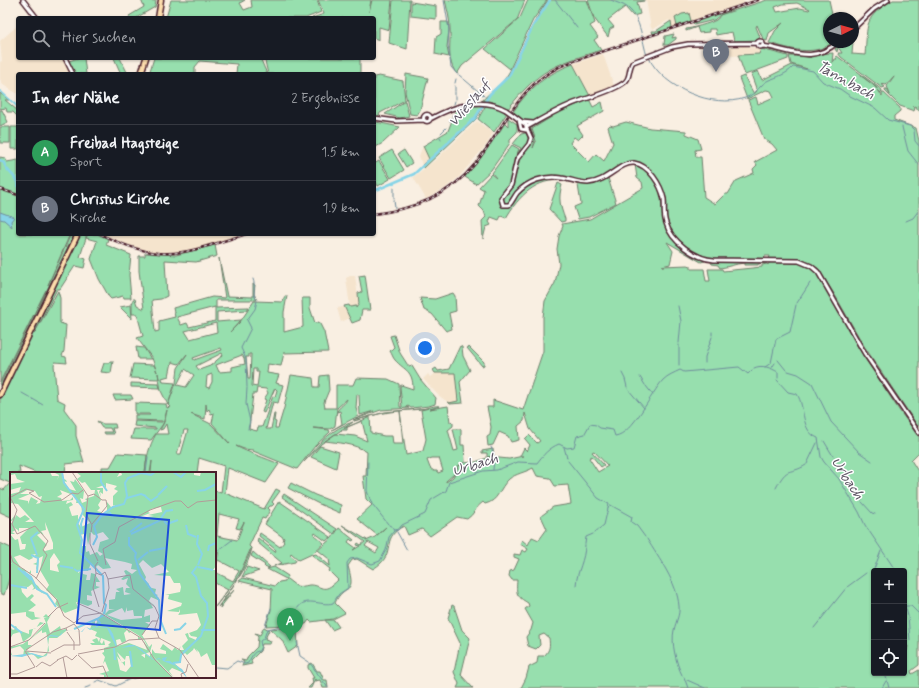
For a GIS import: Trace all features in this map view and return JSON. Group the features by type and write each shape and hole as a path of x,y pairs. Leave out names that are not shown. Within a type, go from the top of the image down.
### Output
{"highway":[{"path":"159,16 162,0"},
{"path":"142,72 147,60"},
{"path":"142,72 147,60"},
{"path":"0,389 76,236"},
{"path":"0,395 76,236"}],"main road":[{"path":"23,0 35,16"},
{"path":"859,23 874,9 888,0"},
{"path":"524,125 533,123 571,104 623,83 628,79 631,64 672,47 688,44 757,44 800,55 814,54 830,48"},
{"path":"66,60 72,72"},
{"path":"424,119 426,115 429,117 465,104 479,102 488,103 506,110 524,125 531,138 517,159 512,182 501,198 502,204 509,205 523,187 542,178 556,177 582,182 601,180 626,164 639,165 651,174 661,189 666,222 671,234 694,254 714,260 794,261 806,263 815,269 823,279 865,354 919,433"},
{"path":"376,118 408,121 424,119 427,122 429,117"},
{"path":"524,125 533,123"}],"shaded area":[{"path":"646,0 743,0 744,3 672,28 669,20 653,29 651,28"},
{"path":"16,27 16,60 64,60 69,72 16,72 16,93 3,85 0,79 0,62 2,61 0,41"},
{"path":"744,46 761,49 760,54 731,56 730,47"},
{"path":"603,54 614,86 590,96 573,64"},
{"path":"477,121 493,133 487,144 459,177 444,189 426,199 413,177 434,161"},
{"path":"423,146 429,159 422,165 419,156"},
{"path":"107,236 238,236 201,248 173,253 143,251"},
{"path":"355,276 359,304 356,308 355,306 350,307 346,278"},
{"path":"344,307 350,318 341,322 337,308"},
{"path":"435,373 455,373 458,402 449,403 438,395 423,379 428,374 430,377"}],"green space":[{"path":"141,0 156,1 155,7 139,16 129,16 144,7"},
{"path":"171,0 245,0 240,3 244,10 252,7 251,0 317,0 321,12 311,16 167,16"},
{"path":"318,0 371,0 369,12 372,0 392,0 389,30 379,27 379,40 376,39 376,16 318,16 324,14"},
{"path":"393,0 410,0 407,49 389,43"},
{"path":"445,0 525,0 517,20 462,66 457,74 451,64 450,58 450,25"},
{"path":"528,0 547,0 533,20 510,69 485,49 520,18"},
{"path":"548,0 587,0 595,23 590,26 598,37 594,40 601,50 571,60 548,70 529,85 508,109 489,101 482,101 505,78"},
{"path":"588,0 644,1 637,2 640,14 633,16 625,7 608,20 614,27 610,29 608,37 594,18"},
{"path":"767,0 829,0 832,12 823,12 823,48 810,50 794,49 769,43 775,31 783,23 769,33 767,41 763,39 757,25 756,27 760,37 757,40 734,41 732,32 716,35 715,29 709,29 709,32 699,33 697,27 686,31 686,29 701,26 717,19 720,15","holes":["797,3 810,9 800,8 777,12 775,7 783,4"]},
{"path":"893,0 919,0 919,111 915,106 913,107 915,108 914,111 900,106 885,91 885,89 887,89 890,95 887,86 894,76 886,85 881,84 885,87 882,88 841,57 838,53 842,53 839,48 852,48 852,54 865,55 867,28 869,22 876,12 883,6"},
{"path":"411,2 436,6 436,19 411,16"},
{"path":"744,5 720,15 714,20 694,25 693,23"},
{"path":"689,13 691,21 677,26 675,18 682,14"},
{"path":"671,21 672,28 653,34 652,31 656,31"},
{"path":"441,22 448,22 449,30 447,47 449,57 435,54 436,37 441,34"},
{"path":"674,34 672,38 676,37 676,39 668,45 664,45 665,36"},
{"path":"764,47 800,55 833,53 832,63 834,59 837,59 835,57 837,56 882,90 881,93 878,90 882,96 882,93 884,93 900,108 900,111 894,116 894,120 916,128 919,141 919,428 864,346 818,268 804,261 769,259 770,256 765,256 764,261 767,263 758,265 744,265 744,263 720,268 718,265 712,264 711,262 713,259 695,254 674,235 669,228 666,219 663,192 660,185 644,166 631,162 598,180 583,182 553,176 545,177 530,182 518,192 508,204 504,204 502,200 510,188 518,158 531,142 528,131 531,129 535,140 533,148 536,141 532,129 553,116 528,130 528,127 570,105 577,104 559,113 589,99 593,107 602,102 604,111 577,126 583,135 578,140 574,137 570,143 589,162 596,154 604,161 613,143 608,127 610,125 613,126 626,122 650,128 686,131 686,134 698,139 701,149 695,150 696,157 701,157 704,197 715,204 725,194 728,194 736,181 754,173 753,169 757,165 755,162 777,150 772,144 764,139 748,100 756,97 758,104 774,97 771,91 766,90 747,99 739,78 744,76 754,94 757,91 751,74 758,71 762,80 792,65 807,69 791,64 789,56 811,57 789,55 761,48"},
{"path":"761,49 788,56 788,59 745,75 738,55 759,54"},
{"path":"84,60 86,72 73,72 69,61"},
{"path":"115,60 121,60 127,72 120,72"},
{"path":"153,60 261,60 266,72 236,72 237,64 200,61 195,67 195,72 150,72"},
{"path":"261,60 360,60 360,72 268,72 265,61"},
{"path":"573,64 590,96 532,122 521,121 513,112 531,89 554,72"},
{"path":"406,74 428,78 420,110 417,115 410,114 405,92"},
{"path":"376,77 403,81 405,100 380,113 376,122"},
{"path":"0,93 9,100 5,100 16,109 16,115 13,112 7,112 6,108 0,109"},
{"path":"405,101 409,116 400,118 385,114"},
{"path":"485,104 476,119 424,168 422,165 429,159 423,146 448,131 456,110 467,106"},
{"path":"486,105 498,108 507,113 494,132 478,119"},
{"path":"0,110 2,110 8,122 0,126"},
{"path":"508,118 517,124 517,132 510,139 510,143 491,170 475,185 476,184 465,177 505,123 508,126"},
{"path":"376,122 400,127 383,143 376,147"},
{"path":"0,127 10,127 10,143 0,143"},
{"path":"11,127 16,127 16,149 11,149"},
{"path":"526,133 528,143 517,157 514,164 511,183 500,201 503,206 511,205 521,190 531,183 552,179 597,182 608,178 616,203 589,217 578,219 574,207 581,204 578,185 563,181 545,182 537,185 522,196 506,218 501,216 499,220 491,217 489,222 491,225 486,227 483,239 482,221 486,217 484,211 479,206 484,190 479,187 491,174 496,178 492,173 512,145 519,149 516,156 521,148 513,144 521,134"},
{"path":"392,150 404,170 391,178 379,158"},
{"path":"404,150 412,163 406,167 398,154"},
{"path":"0,157 5,158 7,162 16,160 16,236 69,236 48,285 70,236 73,236 0,387 0,384 46,290 0,382"},
{"path":"379,161 390,179 378,186 376,182 376,163"},
{"path":"635,164 646,170 654,178 658,187 663,216 671,235 682,247 705,261 701,262 667,242 673,251 670,264 662,266 688,265 691,266 691,269 704,269 706,281 710,281 708,269 722,269 723,271 762,267 762,265 768,265 770,262 803,264 814,270 819,275 859,349 899,410 919,437 919,452 911,460 919,473 919,665 911,671 912,674 919,670 919,688 521,688 529,667 537,663 538,656 544,656 546,654 549,648 549,638 544,634 539,636 540,645 536,649 528,646 526,637 531,630 533,623 525,609 529,606 528,603 518,594 517,580 512,580 509,576 510,571 514,570 519,559 514,557 514,554 520,555 522,550 526,552 528,549 520,544 522,540 528,545 532,537 539,540 547,529 541,516 553,507 571,504 568,485 555,486 550,478 537,476 533,468 509,479 493,500 485,504 483,502 467,519 457,517 430,536 422,529 408,535 404,526 397,530 390,539 385,558 373,569 357,559 352,560 348,566 351,582 350,586 342,593 335,603 345,613 333,619 311,622 309,620 306,624 266,626 271,610 272,589 239,581 243,578 275,586 279,582 285,581 286,579 267,569 274,567 288,576 287,579 296,586 313,585 322,588 329,587 338,580 329,571 330,569 312,555 316,554 330,566 329,559 318,550 332,538 339,528 354,540 352,541 350,539 348,542 356,548 353,550 360,546 357,545 358,543 361,545 365,542 342,525 367,540 366,541 375,537 386,527 377,535 357,519 372,505 366,499 363,476 366,476 367,452 351,445 325,441 335,434 355,436 367,441 362,421 353,424 370,417 371,433 392,436 393,444 403,444 400,411 406,455 423,451 426,439 421,410 436,406 440,406 430,409 448,406 450,422 453,423 453,426 448,430 454,451 458,450 453,429 461,429 461,445 464,445 465,462 463,463 475,462 490,457 509,459 523,456 520,456 524,448 527,451 530,445 525,439 529,435 537,443 540,441 530,429 525,413 524,421 518,426 519,440 511,442 508,436 499,432 493,445 488,446 487,437 490,435 491,427 487,407 493,407 493,400 523,410 543,351 543,317 545,301 555,283 559,264 557,249 559,236 563,226 562,224 590,219 643,188 642,182 637,178","holes":["594,451 608,466 598,472 589,458 592,456 601,467 604,465 592,452","439,458 443,471 438,473 430,468 427,460","463,463 459,466 453,477 446,482 454,474 459,465","368,542 379,548 376,553 365,546"]},
{"path":"558,183 562,185 560,202 565,219 565,221 561,222 549,209"},
{"path":"79,236 86,236 80,257 86,259 84,268 75,266 60,289 57,289 34,334 58,291 60,298 60,323 66,325 64,351 62,356 66,357 67,363 55,362 54,365 57,399 65,403 64,409 76,425 76,436 84,462 66,464 65,472 34,472 19,466 20,472 10,472 10,483 0,479 0,399"},
{"path":"87,236 102,236 108,239 106,245 131,255 129,275 131,298 124,298 123,296 111,299 109,297 99,279 91,259 97,241 86,238"},
{"path":"215,245 217,256 196,262 165,260 167,296 161,299 152,300 155,332 159,331 159,321 175,317 173,308 212,297 225,298 219,258 227,296 253,297 253,284 255,285 254,294 257,300 216,300 216,308 249,307 247,310 217,312 217,322 241,320 230,332 240,322 254,301 283,302 285,296 287,296 284,312 284,332 303,327 302,298 310,298 310,308 315,323 319,322 324,332 328,352 284,353 281,366 268,364 267,373 279,375 276,383 283,385 278,403 273,402 266,429 271,429 274,414 274,421 276,422 275,428 278,428 291,375 313,378 314,387 319,387 320,376 328,375 329,390 324,402 325,408 336,408 336,385 353,385 356,378 388,379 399,384 400,407 402,407 400,387 401,385 413,389 413,383 410,374 395,360 390,351 394,347 390,336 394,335 400,353 409,367 412,366 420,379 436,398 435,404 429,406 411,408 408,406 406,407 409,408 381,410 353,420 374,411 360,415 359,395 357,394 356,408 358,416 332,430 342,424 340,411 337,412 347,399 337,408 335,426 330,429 313,428 329,430 330,432 315,446 297,469 253,450 236,446 279,464 266,483 228,468 225,493 264,509 276,489 280,491 272,502 274,504 268,508 270,510 265,519 262,518 249,546 251,548 239,575 228,590 216,584 216,572 233,581 239,571 218,560 216,565 219,552 216,554 216,491 221,493 224,466 199,458 197,472 151,472 152,461 150,472 145,472 151,443 156,434 168,434 166,424 163,429 160,430 163,424 151,440 131,439 134,429 156,429 134,426 135,421 162,422 135,420 135,415 150,415 135,414 135,403 166,404 167,408 170,407 168,405 161,391 159,379 130,378 133,364 154,365 157,372 152,358 137,338 143,336 137,314 132,314 133,299 135,299 137,305 144,309 139,271 139,256 145,256 145,253 176,255","holes":["215,307 215,321 189,327 187,323 181,325 177,317","216,323 217,332 190,339 185,331","221,348 222,350 194,360 193,358","222,353 223,355 210,366 199,370 196,366","187,354 178,368 176,383 168,405 175,383 163,382 162,378 169,376 172,362 179,364","249,354 251,354 250,379 248,379 246,357 249,357","242,355 244,358 245,364 232,367 232,371 219,372 216,365","185,369 194,375 186,387 177,385","253,369 256,369 256,372 259,372 257,387 252,386","212,374 212,382 209,388 206,387 207,376","257,388 266,389 268,393 264,399 266,400 262,412 264,413 275,388 277,390 275,397 273,396 262,427 258,427 257,431 249,429 253,394 256,394","206,404 207,411 209,409 211,414 214,413 212,423 230,444 211,424 191,414 205,419","184,430 188,430 181,454 177,454","219,514 239,519 236,528 240,529 244,522 237,540 217,536"]},
{"path":"365,275 370,310 362,310 360,320 352,323 344,306 356,306 356,308 359,304 358,293 362,292 359,276"},
{"path":"453,293 455,296 456,311 449,313 452,329 446,331 432,314 424,310 420,298 435,299"},
{"path":"131,305 132,319 120,307"},
{"path":"460,346 462,347 463,356 470,370 460,382 463,403 449,403 458,401 455,373 435,373 433,370 436,368 438,371 449,369"},
{"path":"136,347 144,348 151,359 138,359"},
{"path":"469,347 484,362 484,365 482,366 467,348"},
{"path":"110,361 113,361 111,373 101,372 104,363 109,363"},
{"path":"131,383 159,384 160,388 131,387"},
{"path":"113,395 131,395 133,399 115,400"},
{"path":"425,408 376,415 385,412"},
{"path":"97,421 103,424 115,424 116,428 112,428 114,434 105,434 104,432 112,432 110,428 102,428"},
{"path":"353,422 321,444 304,462 320,443 338,428"},
{"path":"320,446 339,452 336,468 311,457"},
{"path":"493,449 494,456 487,457 487,453 482,453 482,451"},
{"path":"118,453 147,455 145,472 102,471 102,467 110,467"},
{"path":"10,483 10,517 0,512 0,488 4,490"},
{"path":"291,483 315,495 341,505 340,513 288,488"},
{"path":"284,494 337,529 334,534 282,497"},
{"path":"279,501 331,537 326,541 315,533 314,535 324,543 312,554 299,560 291,553 290,555 296,560 295,562 274,566 282,563 257,542 258,538 275,552 276,550 259,536 260,533 280,547 284,542 284,538 265,524"},
{"path":"0,543 10,548 10,576 4,595 0,593"},
{"path":"252,548 244,570 223,602 234,590 220,608 221,604 218,607 239,577"},
{"path":"253,552 270,567 266,568 264,566 265,565 251,556"},
{"path":"247,567 259,571 242,577"},
{"path":"452,605 454,606 462,630 470,638 461,675 473,688 457,688 459,684 454,672 460,643 448,618"},
{"path":"325,620 334,620 339,627 332,630"},
{"path":"264,627 269,630 265,639 271,641 270,644 262,644 260,651 251,660 252,664 242,666 244,662 241,660 246,661 248,656 257,647 258,637 255,633 260,635"},
{"path":"296,628 297,630 298,646 288,653 282,640 270,629"},
{"path":"312,663 317,671 320,671 324,680 327,680 328,688 323,688 320,680 315,681 315,679 311,688 308,688 313,683 312,678 314,678 308,668 308,665"}],"water":[{"path":"0,212 14,217 11,221 12,227 4,220 0,219"}],"waterway":[{"path":"444,0 449,29 448,45 451,67 457,74"},
{"name":"Wieslauf","path":"376,190 414,174 475,118 490,94 509,76 533,26 550,0"},
{"path":"555,0 577,28"},
{"name":"Tannbach","path":"611,0 626,7 636,18 647,56"},
{"name":"Tannbach","path":"649,58 656,69 677,87 704,98 718,101 732,101 745,98 756,91 766,81 785,73 793,67 813,71 823,82 840,89 850,96 875,108 888,120 910,126 914,130 915,141 919,146"},
{"path":"459,75 484,96"},
{"path":"455,83 456,79"},
{"path":"455,86 455,91"},
{"name":"Wieslauf","path":"0,91 16,105"},
{"path":"902,127 908,151 919,165"},
{"path":"441,133 446,128"},
{"name":"Wieslauf","path":"0,160 16,180"},
{"path":"394,188 394,198"},
{"path":"394,200 395,208"},
{"path":"906,221 913,218 919,210"},
{"path":"253,279 254,294 256,299"},
{"path":"797,303 810,283"},
{"path":"247,387 246,359 241,348 251,328 247,320 255,309 257,301"},
{"path":"765,367 771,363 776,339 790,332 796,305"},
{"path":"678,306 681,321 679,343"},
{"path":"705,363 705,357 712,337"},
{"path":"679,345 679,365"},
{"path":"778,360 786,370"},
{"name":"Urbach","path":"771,369 775,363"},
{"name":"Urbach","path":"754,368 763,366 772,369 778,372 778,378"},
{"name":"Urbach","path":"585,433 590,424 596,425 600,428 613,430 615,436 622,434 635,421 663,380 669,375 680,370 684,372 739,367 748,374 752,370"},
{"path":"788,371 798,374 812,383 831,422 859,452 872,461"},
{"path":"622,373 627,387"},
{"path":"640,377 645,385"},
{"name":"Urbach","path":"777,380 788,392 797,394 808,430 812,435 818,438 821,457 839,479 865,525 894,568"},
{"path":"646,386 653,395"},
{"path":"247,388 246,404 250,421 248,429"},
{"path":"628,389 644,408"},
{"path":"22,393 43,405"},
{"name":"Urbach","path":"216,667 227,668 237,661 245,664 248,663 254,653 259,651 261,646 260,641 264,638 267,629 277,627 296,627 298,614 296,611 303,603 333,603 339,594 348,588 347,563 350,559 357,558 372,564 380,561 386,550 389,537 394,531 398,530 402,525 425,514 431,500 446,491 449,482 483,471 497,470 518,462 537,463 546,452 559,444 567,448 574,447 577,436 585,434"},
{"path":"824,441 833,456"},
{"path":"807,464 817,443"},
{"path":"491,447 494,456"},
{"path":"564,447 567,458"},
{"path":"146,472 148,457"},
{"path":"493,470 494,458"},
{"path":"568,461 598,498 632,517 631,522 637,526 645,537"},
{"path":"368,462 367,491 372,504"},
{"path":"776,488 786,473 806,465"},
{"path":"855,488 862,500"},
{"path":"862,502 872,513 875,514"},
{"path":"595,532 604,525 609,504"},
{"path":"373,505 388,524"},
{"path":"389,525 397,530"},
{"path":"397,532 407,550"},
{"path":"585,544 586,537 593,534"},
{"path":"647,539 667,571 678,597 679,612 674,630 673,641 676,659 682,675"},
{"path":"216,552 232,540"},
{"path":"576,585 584,556 585,545"},
{"path":"874,568 881,551"},
{"path":"814,628 847,587 866,573"},
{"name":"Urbach","path":"905,604 905,606 911,606 919,614"},
{"path":"265,626 271,608"},
{"path":"907,613 910,640"},
{"path":"297,642 300,656 309,662"},
{"path":"310,663 328,688"},
{"path":"886,676 889,688"},
{"path":"684,677 688,688"},
{"name":"Urbach","path":"95,682 99,680 116,686 135,678"},
{"path":"687,680 705,688"},
{"path":"882,688 886,681"},
{"name":"Urbach","path":"85,688 91,686"}],"railway":[{"path":"376,214 403,209 417,204 442,193 454,185 475,164 526,92 553,70 571,62 758,0"},
{"path":"0,189 16,194"},
{"path":"104,236 140,250 157,253 188,251 240,236"}],"place":[{"name":"Christus Kirche","path":"716,72"},
{"name":"Freibad Hagsteige","path":"290,641"}]}
